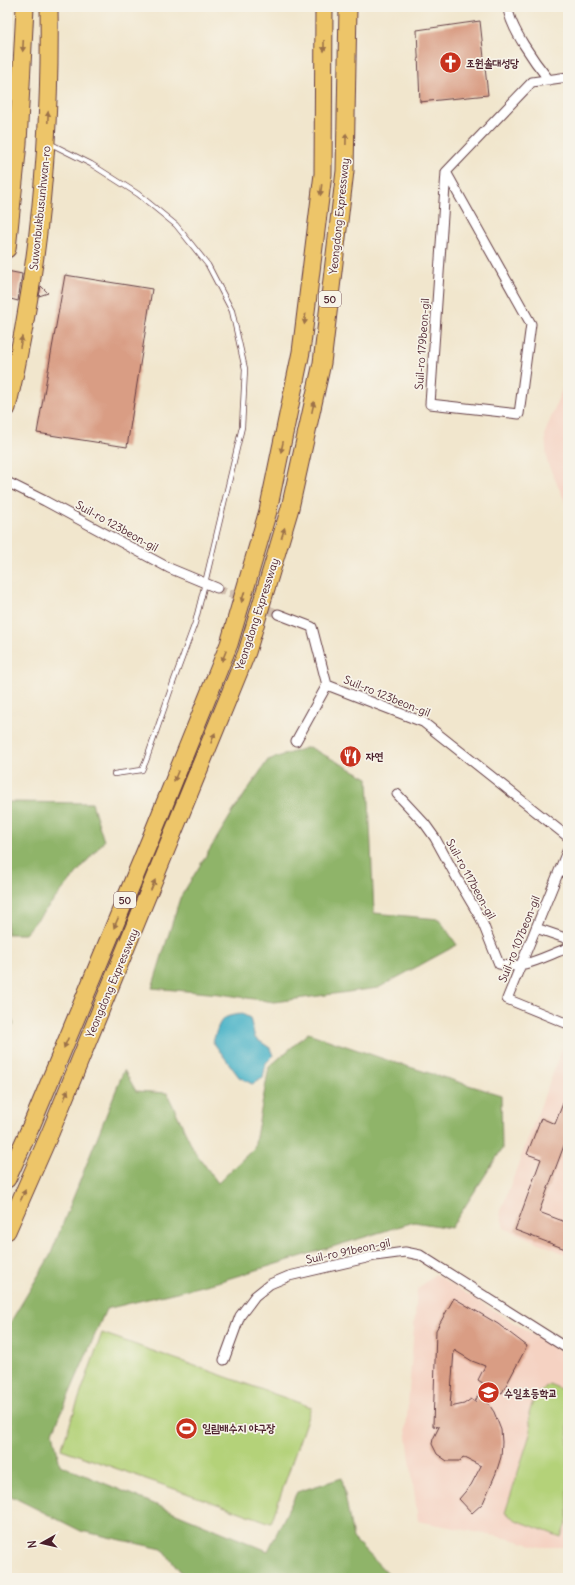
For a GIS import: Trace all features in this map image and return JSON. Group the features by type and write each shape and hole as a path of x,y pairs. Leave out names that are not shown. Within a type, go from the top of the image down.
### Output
{"highway":[{"path":"7,249 18,143 25,7"},
{"name":"Suwonbukbusunhwan-ro","path":"7,408 16,370 38,245 47,142 50,7"},
{"name":"Yeongdong Expressway","path":"7,1179 32,1124 132,884 229,644 268,511 301,352 323,174 324,7"},
{"name":"Yeongdong Expressway","path":"7,1230 57,1116 248,652 290,508 322,363 345,171 348,7"}],"street":[{"path":"508,7 516,29 531,57 549,80"},
{"path":"446,172 532,82 568,77"},
{"name":"Suil-ro 179beon-gil","path":"446,172 531,324 518,414 430,404 446,172"},
{"name":"Suil-ro 123beon-gil","path":"7,482 45,500 169,568 216,588"},
{"name":"Suil-ro 123beon-gil","path":"278,614 312,626 327,686 423,722 568,838"},
{"path":"296,741 327,686"},
{"name":"Suil-ro 117beon-gil","path":"397,794 410,810 425,824 435,838 481,919 499,964 507,967 521,965 568,948"},
{"name":"Suil-ro 107beon-gil","path":"568,849 507,999 568,1024"},
{"path":"562,865 568,876"},
{"path":"536,928 568,940"},
{"name":"Suil-ro 91beon-gil","path":"224,1360 240,1316 255,1296 270,1284 289,1276 375,1256 404,1252 420,1255 568,1349"}],"lane":[{"path":"47,142 91,164 138,194 176,225 208,265 232,311 245,369 242,427 206,583 195,623 142,770 114,774"}],"shaded area":[{"path":"568,374 568,508 547,462 545,433"},
{"path":"568,1033 568,1255 504,1228 500,1213"},
{"name":"수일초등학교","path":"435,1274 568,1356 568,1547 541,1547 506,1538 418,1521 406,1429 417,1290"}],"green space":[{"path":"309,747 368,778 374,913 439,919 457,945 378,988 274,1002 220,994 152,988 180,898 234,810 268,760"},
{"path":"7,802 92,803 104,841 25,934 7,934"},
{"path":"7,1005 14,1025 7,1027"},
{"path":"308,1033 390,1061 501,1095 502,1149 451,1228 414,1222 214,1283 106,1309 53,1432 60,1465 268,1551 297,1492 342,1478 353,1538 392,1578 186,1578 162,1549 81,1531 7,1494 7,1328 50,1256 124,1070 136,1091 167,1093 195,1152 218,1183 254,1148 269,1067"},
{"name":"일림배수지 야구장","path":"102,1333 311,1407 271,1523 61,1449"},
{"path":"549,1384 561,1389 568,1400 568,1518 561,1537 516,1520 505,1513 531,1431 529,1414 532,1404 541,1391"}],"water":[{"path":"242,1014 250,1018 255,1038 270,1048 273,1056 266,1063 263,1078 252,1084 239,1077 213,1042 219,1024 225,1018"}],"building":[{"name":"조원솔대성당","path":"480,21 488,95 420,102 417,30"},
{"path":"7,271 22,274 18,301 7,298"},
{"path":"65,275 152,289 127,447 37,433"},
{"path":"41,286 48,293 39,296"},
{"path":"567,1093 568,1135 539,1212 568,1223 568,1250 515,1230 541,1159 527,1154 541,1118 555,1124"},
{"path":"454,1298 498,1324 527,1346 502,1393 483,1385 484,1384 478,1380 485,1366 472,1361 454,1350 450,1407 464,1404 471,1399 475,1402 480,1391 494,1412 501,1430 501,1457 496,1473 483,1503 472,1513 459,1499 471,1485 481,1466 463,1457 460,1461 447,1461 437,1454 432,1444 439,1427 433,1426 436,1330"}],"tunnel":[{"path":"217,588 278,614"}],"place":[{"name":"조원솔대성당","path":"451,63"},
{"name":"자연","path":"351,756"},
{"name":"수일초등학교","path":"488,1393"},
{"name":"일림배수지 야구장","path":"186,1428"}]}
